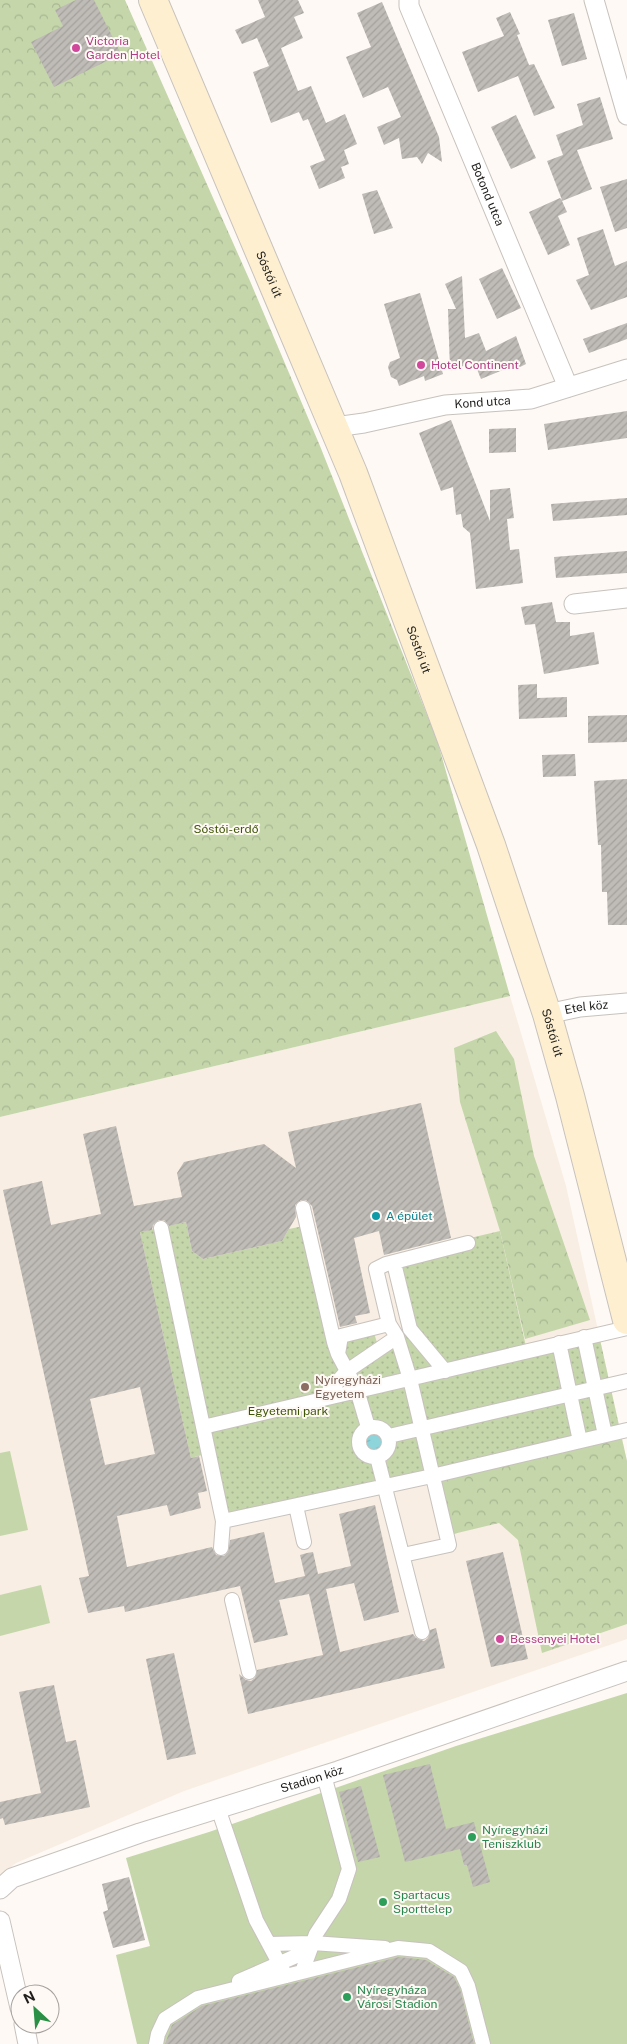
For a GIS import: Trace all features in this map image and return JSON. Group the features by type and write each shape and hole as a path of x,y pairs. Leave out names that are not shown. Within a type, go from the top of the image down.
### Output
{"main road":[{"name":"Sóstói út","path":"153,0 335,427 459,755 547,1014 570,1096 627,1320"}],"street":[{"name":"Botond utca","path":"409,0 409,6 568,387"},
{"path":"594,0 627,115"},
{"name":"Kond utca","path":"335,427 364,423 445,405 531,399 627,369"},
{"path":"574,604 627,598"},
{"name":"Etel köz","path":"547,1014 580,1007 627,1003"},
{"path":"303,1208 334,1342 338,1354 357,1390 368,1427"},
{"path":"161,1228 224,1521 221,1548"},
{"path":"403,1555 449,1545 410,1379 393,1330 376,1269 468,1244"},
{"path":"394,1263 410,1326 445,1370"},
{"path":"338,1354 341,1336 393,1330 410,1326"},
{"path":"203,1427 627,1328"},
{"path":"323,1398 347,1371 393,1330"},
{"path":"584,1337 605,1435"},
{"path":"559,1343 580,1441"},
{"path":"389,1436 627,1381"},
{"path":"378,1426 383,1428 389,1436 389,1447 378,1457 368,1456 363,1453 359,1444 360,1434 368,1427 378,1426"},
{"path":"224,1521 432,1476 627,1430"},
{"path":"378,1457 422,1632"},
{"path":"296,1506 304,1542"},
{"path":"232,1600 248,1672"},
{"name":"Stadion köz","path":"0,1889 12,1878 140,1833 324,1775 627,1671"},
{"path":"302,1972 316,1934 339,1899 349,1869 324,1775"},
{"path":"218,1808 256,1920 286,1976"},
{"path":"0,1921 14,1984"},
{"path":"269,1944 311,1947 398,1948 429,1951 461,1971 468,1986 483,2044"},
{"path":"156,2044 158,2034 165,2019 180,2008 311,1947"},
{"path":"205,1996 398,1948"},
{"path":"476,2017 489,2044"}],"shaded area":[{"name":"Nyíregyházi Egyetem","path":"510,996 566,1186 627,1461 627,1639 184,1791 16,1863 0,1876 0,1117"}],"green space":[{"name":"Sóstói-erdő","path":"0,0 125,0 250,281 320,446 437,740 510,996 0,1117"},
{"path":"496,1031 514,1059 534,1156 590,1320 525,1339 500,1231 460,1102 454,1048"},
{"name":"Egyetemi park","path":"186,1222 192,1251 203,1259 282,1241 289,1229 309,1225 334,1332 374,1333 379,1349 405,1341 385,1258 500,1231 527,1351 599,1335 622,1439 434,1478 225,1518 209,1453 191,1458 140,1232"},
{"path":"622,1439 627,1461 627,1624 542,1653 518,1540 499,1523 449,1535 434,1478"},
{"path":"10,1451 28,1530 0,1536 0,1453"},
{"path":"41,1585 50,1623 0,1636 0,1595"},
{"name":"Spartacus Sporttelep","path":"627,1693 627,2044 137,2044 116,1955 150,1946 126,1858 209,1832 456,1746"}],"water":[{"path":"374,1431 381,1434 384,1441 381,1448 374,1451 367,1448 364,1441 367,1434"}],"building":[{"name":"Victoria Garden Hotel","path":"76,0 94,0 121,54 54,87 31,42 63,26 55,10"},
{"path":"258,0 298,0 304,13 294,17 303,38 281,48 298,91 311,86 326,123 345,114 357,144 344,150 349,164 341,167 345,178 319,189 310,166 325,160 308,119 303,121 299,112 271,123 253,72 269,66 257,38 242,44 235,30 265,17"},
{"path":"382,2 439,137 442,162 428,153 422,164 417,157 402,159 399,138 384,145 377,127 401,117 388,87 363,98 346,57 371,47 357,13"},
{"path":"510,12 520,34 517,35 529,65 534,64 555,108 534,116 518,76 478,92 462,52 504,36 496,18"},
{"path":"574,13 587,59 562,66 548,20"},
{"path":"600,97 613,139 577,150 592,189 562,201 567,212 558,216 570,245 548,255 529,212 560,198 562,200 547,161 563,155 556,135 583,125 577,104"},
{"path":"516,115 536,158 511,169 491,127"},
{"path":"627,179 627,228 615,232 600,187"},
{"path":"377,190 393,228 374,234 362,194"},
{"path":"603,229 615,266 627,261 627,297 591,310 576,280 589,275 577,238"},
{"path":"502,268 521,308 497,319 479,279"},
{"path":"462,276 465,338 479,333 486,351 516,336 526,364 512,371 510,367 481,379 474,362 450,371 448,309 456,309 445,284"},
{"path":"420,293 443,374 425,381 424,376 399,386 397,380 391,377 388,367 390,362 400,358 384,304"},
{"path":"627,323 627,339 589,353 583,339"},
{"path":"627,411 627,438 548,450 544,424"},
{"path":"451,420 490,521 490,490 510,488 514,518 507,519 510,550 519,549 523,583 476,589 470,533 463,527 461,514 456,515 453,487 441,491 419,433"},
{"path":"516,428 516,452 489,453 489,429"},
{"path":"627,498 627,515 553,521 551,504"},
{"path":"627,551 627,573 556,578 554,557"},
{"path":"552,602 556,622 570,622 570,636 594,632 599,664 544,674 535,624 525,625 521,607"},
{"path":"537,684 537,698 567,697 567,717 519,719 518,685"},
{"path":"627,715 627,742 588,743 588,716"},
{"path":"575,754 576,776 543,777 542,755"},
{"path":"627,779 627,925 608,925 607,892 602,892 601,845 598,845 594,781"},
{"path":"421,1103 451,1238 384,1255 379,1231 354,1238 370,1313 355,1316 357,1323 340,1327 312,1206 306,1200 301,1200 295,1205 296,1217 282,1241 203,1259 192,1251 186,1222 169,1226 164,1220 159,1220 153,1225 152,1230 140,1232 191,1458 199,1456 207,1491 198,1493 201,1508 170,1516 167,1505 117,1516 127,1567 212,1547 216,1555 224,1556 228,1552 230,1540 264,1532 275,1583 305,1576 300,1555 307,1553 313,1552 318,1574 351,1566 339,1514 375,1505 399,1612 364,1621 354,1583 326,1589 340,1652 413,1634 416,1638 424,1641 428,1638 430,1630 436,1628 445,1668 248,1714 239,1674 246,1680 251,1681 255,1678 257,1670 323,1655 309,1594 279,1600 288,1635 254,1643 240,1586 125,1612 124,1606 88,1613 79,1578 89,1576 3,1190 42,1181 51,1225 101,1214 83,1134 116,1126 134,1206 182,1197 177,1173 184,1162 264,1144 296,1168 288,1132","holes":["140,1387 155,1454 105,1465 90,1399"]},
{"path":"503,1552 528,1659 491,1667 466,1561"},
{"path":"174,1653 196,1754 167,1760 146,1659"},
{"path":"54,1685 66,1742 76,1740 90,1807 5,1825 3,1818 0,1819 0,1802 41,1793 19,1692"},
{"path":"430,1764 446,1829 474,1822 490,1882 473,1887 460,1849 405,1862 383,1775"},
{"path":"361,1786 380,1857 358,1862 339,1792"},
{"path":"129,1877 145,1940 113,1948 103,1912 108,1910 102,1884"},
{"name":"Nyíregyháza Városi Stadion","path":"399,1957 426,1960 454,1977 460,1989 474,2044 165,2044 172,2025 202,2006"}],"place":[{"name":"Victoria Garden Hotel","path":"76,48"},
{"name":"Hotel Continent","path":"421,365"},
{"name":"A épület","path":"376,1216"},
{"name":"Nyíregyházi Egyetem","path":"305,1387"},
{"name":"Bessenyei Hotel","path":"500,1639"},
{"name":"Nyíregyházi Teniszklub","path":"472,1837"},
{"name":"Spartacus Sporttelep","path":"383,1902"},
{"name":"Nyíregyháza Városi Stadion","path":"347,1997"}]}
